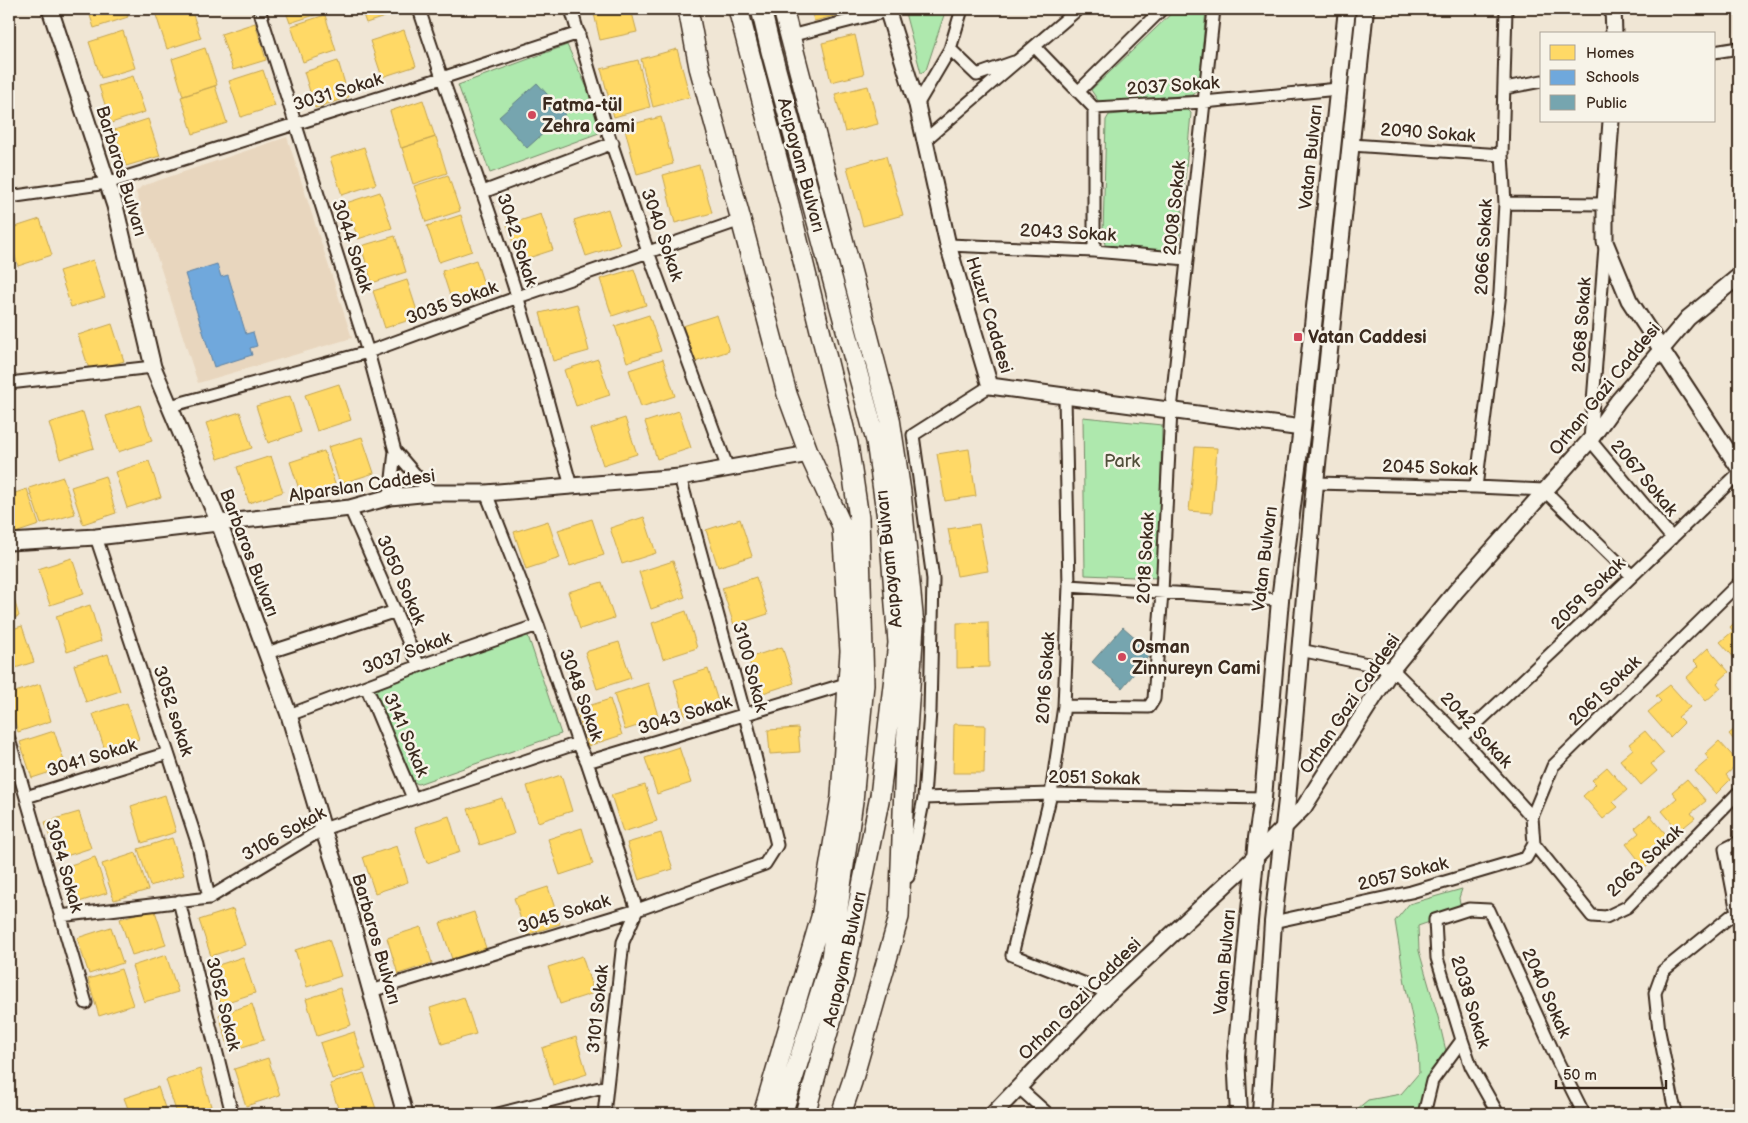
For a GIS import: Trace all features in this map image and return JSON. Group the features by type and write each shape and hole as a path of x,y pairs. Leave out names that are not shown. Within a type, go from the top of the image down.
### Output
{"main road":[{"path":"688,9 699,67 786,394 809,454 842,526 850,651 841,797 821,917 763,1114"},
{"name":"Acıpayam Bulvarı","path":"738,9 848,444 859,518 864,684 853,801 832,958 782,1114"},
{"name":"Acıpayam Bulvarı","path":"761,9 876,441 890,540 898,643 880,796 844,975 805,1114"},
{"path":"783,9 890,420 901,492 914,625 905,761 899,918 841,1114"},
{"name":"Vatan Bulvarı","path":"1238,1114 1236,1056 1255,857 1263,798 1280,600 1302,428 1347,9"},
{"path":"1262,1114 1273,922 1284,828 1315,482 1365,9"}],"street":[{"name":"Barbaros Bulvarı","path":"50,9 115,206 153,367 219,523 289,715 342,888 405,1114"},
{"name":"3044 Sokak","path":"259,9 368,352 396,451 390,497"},
{"name":"3042 Sokak","path":"419,9 518,297 571,486"},
{"name":"3040 Sokak","path":"571,9 648,252 728,469"},
{"path":"917,105 950,49 962,9"},
{"path":"925,140 1078,9"},
{"path":"1078,92 1162,9"},
{"name":"2008 Sokak","path":"1171,410 1214,9"},
{"name":"2066 Sokak","path":"1476,487 1500,293 1505,203 1502,155 1506,9"},
{"path":"1613,9 1614,32"},
{"path":"790,36 887,10"},
{"name":"Huzur Caddesi","path":"887,10 917,105 948,245 990,386 1302,428"},
{"name":"3031 Sokak","path":"9,197 107,183 442,78 578,33"},
{"path":"1035,47 1094,108 1094,251"},
{"path":"1716,52 1739,48"},
{"path":"950,49 977,75 1020,60"},
{"path":"1505,88 1540,81"},
{"name":"2037 Sokak","path":"1094,108 1204,102 1338,89"},
{"path":"1611,122 1605,204 1605,242 1629,300 1739,468"},
{"path":"483,192 612,143"},
{"name":"2090 Sokak","path":"1351,145 1502,155"},
{"path":"1505,203 1605,204"},
{"name":"3035 Sokak","path":"170,406 368,352 518,297 741,220"},
{"name":"2068 Sokak","path":"1590,440 1605,242"},
{"name":"2043 Sokak","path":"948,245 1094,251 1187,259"},
{"name":"Orhan Gazi Caddesi","path":"993,1114 1109,993 1255,857 1304,807 1392,669 1456,591 1590,440 1618,400 1688,318 1739,276"},
{"path":"9,384 153,367"},
{"path":"899,918 924,798 930,711 933,579 913,435 990,386"},
{"name":"2016 Sokak","path":"1065,397 1069,586 1064,706 1051,794 1012,955 1109,993"},
{"name":"2018 Sokak","path":"1064,706 1149,707 1154,699 1162,592 1171,410"},
{"name":"2067 Sokak","path":"1590,440 1672,538"},
{"path":"396,451 431,493"},
{"name":"Alparslan Caddesi","path":"9,542 96,537 350,508 390,497 431,493 486,493 680,477 809,454"},
{"name":"2059 Sokak","path":"1461,738 1575,633 1739,474"},
{"name":"3100 Sokak","path":"680,477 746,715 777,846 765,864"},
{"name":"2045 Sokak","path":"1315,482 1544,490"},
{"path":"1544,490 1632,576"},
{"name":"3048 Sokak","path":"486,493 538,625 637,910"},
{"name":"3050 Sokak","path":"350,508 419,666"},
{"name":"3052 sokak","path":"96,537 198,845 209,898"},
{"name":"2061 Sokak","path":"1534,844 1532,817 1553,766 1739,583"},
{"path":"1069,586 1280,600"},
{"path":"267,654 396,612"},
{"name":"3037 Sokak","path":"289,715 419,666 538,625"},
{"path":"1300,650 1392,669"},
{"name":"2042 Sokak","path":"1392,669 1461,738 1532,817"},
{"name":"3043 Sokak","path":"587,762 849,683"},
{"name":"3141 Sokak","path":"366,686 414,798"},
{"name":"3054 Sokak","path":"9,739 86,1003"},
{"name":"3106 Sokak","path":"60,916 209,898 323,829 578,743"},
{"name":"3041 Sokak","path":"26,797 168,753"},
{"name":"2063 Sokak","path":"1534,844 1592,916 1606,917 1627,907 1739,792"},
{"name":"2051 Sokak","path":"924,798 1051,794 1263,798"},
{"path":"1677,1114 1659,1032 1655,994 1662,971 1738,917 1725,849 1739,842"},
{"name":"2057 Sokak","path":"1273,922 1411,892 1516,861 1526,858 1534,844"},
{"name":"3045 Sokak","path":"371,991 637,910 765,864"},
{"name":"3052 Sokak","path":"179,902 232,1114"},
{"name":"2040 Sokak","path":"1461,911 1469,909 1489,910 1558,1062 1584,1114"},
{"name":"3101 Sokak","path":"604,1114 622,942 637,910"},
{"name":"2038 Sokak","path":"1461,911 1435,920 1437,958 1472,1066 1498,1114"},
{"path":"1424,1114 1432,1081 1462,1040"},
{"path":"498,1114 607,1086"},
{"path":"1018,1087 1048,1114"}],"shaded area":[{"path":"287,137 352,338 198,383 136,192 142,186"}],"green space":[{"path":"904,9 946,9 926,70 921,73"},
{"path":"1176,9 1206,9 1199,90 1193,95 1099,102 1091,90"},
{"path":"567,45 607,130 490,173 458,85"},
{"path":"1186,108 1191,113 1179,246 1167,251 1105,245 1103,233 1106,120 1109,115"},
{"name":"Park","path":"1083,417 1162,425 1159,578 1085,575"},
{"path":"527,633 561,734 418,784 412,781 373,688"},
{"path":"1462,889 1459,898 1461,911 1418,926 1419,951 1446,1051 1418,1112 1416,1114 1351,1114 1368,1100 1401,1094 1419,1073 1418,1046 1395,921 1409,904"}],"building: Homes":[{"path":"88,9 125,9 128,17 94,28"},
{"path":"166,9 191,9 201,38 167,49 155,12"},
{"path":"285,9 323,9 324,12 290,23"},
{"path":"361,9 399,9 400,12 366,23"},
{"path":"593,9 631,9 637,32 600,40"},
{"path":"811,9 849,9 850,12 814,21"},
{"path":"325,15 336,51 303,62 291,26"},
{"path":"255,23 266,60 233,70 221,34"},
{"path":"404,30 416,66 382,77 370,41"},
{"path":"123,31 135,68 101,78 89,42"},
{"path":"855,35 864,74 831,82 822,43"},
{"path":"205,48 217,85 183,96 172,59"},
{"path":"677,49 690,97 653,107 641,59"},
{"path":"638,60 650,107 614,117 601,69"},
{"path":"338,61 349,97 315,108 304,72"},
{"path":"263,70 275,106 241,117 229,81"},
{"path":"133,76 145,112 111,123 99,86"},
{"path":"215,86 227,123 193,134 181,97"},
{"path":"868,86 878,124 845,132 835,94"},
{"path":"423,100 435,137 401,148 390,111"},
{"path":"661,117 673,164 637,174 624,126"},
{"path":"148,119 160,156 126,166 114,130"},
{"path":"436,137 447,173 413,184 402,148"},
{"path":"364,147 376,184 342,195 330,158"},
{"path":"886,156 903,215 863,226 847,167"},
{"path":"699,165 712,213 675,223 663,175"},
{"path":"448,175 460,211 426,222 414,186"},
{"path":"380,192 392,228 358,239 346,203"},
{"path":"608,209 620,245 586,256 574,220"},
{"path":"541,214 553,250 519,261 507,225"},
{"path":"461,215 472,251 439,262 427,226"},
{"path":"40,219 52,255 18,266 9,237 9,229"},
{"path":"395,236 406,272 372,283 361,246"},
{"path":"93,260 105,297 71,307 59,271"},
{"path":"476,260 488,297 454,308 442,271"},
{"path":"634,269 646,305 612,316 600,279"},
{"path":"407,280 419,317 385,328 373,291"},
{"path":"9,281 15,300 9,302"},
{"path":"577,304 589,351 553,361 540,313"},
{"path":"649,315 661,351 627,362 615,326"},
{"path":"717,315 729,351 695,362 683,326"},
{"path":"112,324 124,361 90,372 78,335"},
{"path":"598,359 610,395 576,406 564,370"},
{"path":"663,359 675,396 641,407 629,370"},
{"path":"339,384 351,420 317,431 305,395"},
{"path":"290,396 301,432 268,443 256,406"},
{"path":"140,405 152,441 118,452 106,416"},
{"path":"679,411 691,448 657,459 645,422"},
{"path":"83,412 94,448 60,459 49,423"},
{"path":"240,412 252,448 218,459 206,423"},
{"path":"625,418 637,454 603,465 591,429"},
{"path":"362,437 374,473 340,484 328,447"},
{"path":"1195,447 1217,448 1212,513 1189,511"},
{"path":"969,449 976,496 945,501 937,454"},
{"path":"324,451 336,487 302,498 290,462"},
{"path":"271,456 283,492 249,503 237,467"},
{"path":"149,461 161,497 127,508 115,472"},
{"path":"105,476 116,513 83,524 71,487"},
{"path":"63,477 75,514 41,524 29,488"},
{"path":"27,489 39,525 9,535 9,495"},
{"path":"644,517 656,553 622,564 610,528"},
{"path":"592,519 604,555 570,566 558,530"},
{"path":"740,519 752,556 718,567 706,530"},
{"path":"548,521 560,558 526,569 514,532"},
{"path":"979,524 988,571 957,576 948,529"},
{"path":"72,558 84,594 50,605 38,569"},
{"path":"673,561 685,597 651,609 639,572"},
{"path":"756,577 768,614 734,625 722,588"},
{"path":"602,582 614,618 580,629 568,592"},
{"path":"9,583 19,616 9,620"},
{"path":"90,605 101,641 67,652 56,616"},
{"path":"686,611 697,648 663,659 652,623"},
{"path":"1739,618 1739,663 1720,642 1733,631 1730,627"},
{"path":"988,622 989,667 957,668 957,623"},
{"path":"22,626 34,662 9,670 9,630"},
{"path":"619,642 631,678 597,689 585,652"},
{"path":"782,647 794,683 760,694 748,658"},
{"path":"1708,648 1729,672 1717,683 1721,688 1706,701 1686,678 1699,666 1694,661"},
{"path":"108,654 120,691 86,702 74,665"},
{"path":"708,669 719,705 685,716 674,680"},
{"path":"648,683 659,719 625,730 614,694"},
{"path":"40,684 51,721 18,732 9,704 9,694"},
{"path":"1670,685 1690,707 1678,717 1684,723 1670,737 1648,712 1661,701 1656,696"},
{"path":"610,699 622,735 588,746 576,710"},
{"path":"127,703 139,739 105,750 93,714"},
{"path":"954,724 985,725 984,773 953,773"},
{"path":"1739,725 1739,746 1729,734"},
{"path":"798,728 800,752 770,754 768,730"},
{"path":"54,731 66,767 32,778 20,742"},
{"path":"1645,731 1664,753 1651,764 1657,771 1641,785 1620,760 1633,749 1629,744"},
{"path":"1719,741 1739,763 1726,775 1730,780 1716,794 1695,771 1709,759 1705,754"},
{"path":"679,747 691,783 657,794 645,758"},
{"path":"1607,767 1627,790 1613,802 1618,807 1603,819 1583,796 1596,784 1592,780"},
{"path":"561,775 572,811 538,822 527,786"},
{"path":"1687,779 1706,801 1691,813 1695,818 1679,831 1662,811 1677,798 1672,792"},
{"path":"645,785 657,821 623,832 611,795"},
{"path":"165,795 176,832 142,843 131,806"},
{"path":"502,798 514,834 480,845 468,809"},
{"path":"79,812 91,848 57,859 45,822"},
{"path":"1650,815 1670,839 1657,850 1660,855 1645,868 1626,844 1639,833 1635,828"},
{"path":"449,816 460,852 427,863 415,827"},
{"path":"582,828 593,864 560,875 548,839"},
{"path":"661,833 673,869 639,880 627,843"},
{"path":"172,838 184,875 150,886 138,849"},
{"path":"397,846 408,882 375,893 363,857"},
{"path":"136,853 148,890 114,900 102,864"},
{"path":"95,857 107,893 73,904 61,868"},
{"path":"548,887 560,924 526,935 514,898"},
{"path":"154,908 166,945 132,955 120,919"},
{"path":"233,909 245,945 211,956 199,920"},
{"path":"474,912 486,948 452,959 440,923"},
{"path":"111,927 123,963 89,974 77,938"},
{"path":"421,927 432,963 398,974 387,938"},
{"path":"329,939 341,976 307,987 295,950"},
{"path":"166,955 178,992 144,1002 132,966"},
{"path":"582,956 594,993 560,1004 548,967"},
{"path":"243,957 255,993 221,1004 209,968"},
{"path":"121,969 133,1005 99,1016 88,979"},
{"path":"340,988 351,1025 317,1036 306,999"},
{"path":"464,997 476,1034 442,1044 430,1008"},
{"path":"252,1004 264,1040 230,1051 219,1015"},
{"path":"354,1032 366,1069 332,1079 320,1043"},
{"path":"576,1037 587,1074 553,1085 542,1048"},
{"path":"268,1058 280,1095 246,1106 234,1069"},
{"path":"200,1069 211,1106 185,1114 177,1114 166,1080"},
{"path":"364,1073 376,1109 360,1114 340,1114 330,1084"},
{"path":"158,1087 167,1114 130,1114 124,1098"}],"building: Schools":[{"path":"217,264 221,277 228,275 246,334 253,332 257,346 250,348 252,355 214,367 185,274"}],"building: Public":[{"name":"Fatma-tül Zehra cami","path":"537,83 565,114 527,148 499,117"},
{"name":"Osman Zinnureyn Cami","path":"1123,627 1152,652 1122,688 1092,662"}],"place":[{"name":"Fatma-tül Zehra cami","path":"532,115"},
{"name":"Vatan Caddesi","path":"1298,337"},
{"name":"Osman Zinnureyn Cami","path":"1122,657"}]}
